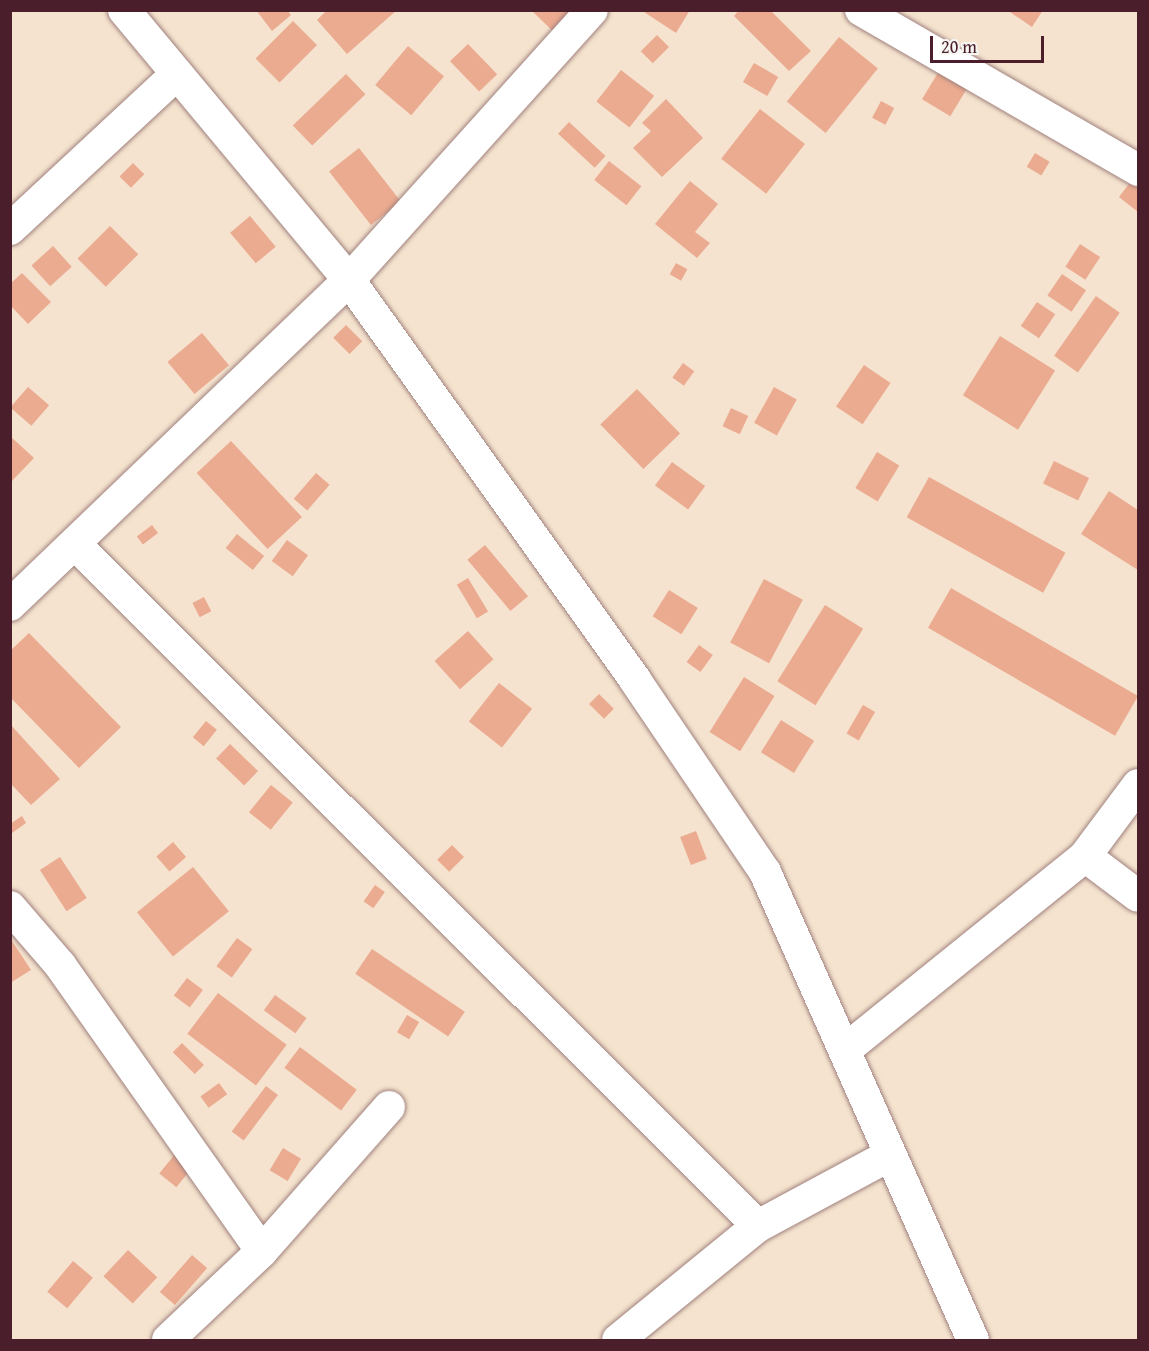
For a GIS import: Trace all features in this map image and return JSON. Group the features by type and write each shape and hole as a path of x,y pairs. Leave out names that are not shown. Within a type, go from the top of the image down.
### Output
{"street":[{"path":"10,605 350,280 592,10"},
{"path":"861,10 904,21 1138,170"},
{"path":"127,12 350,280 635,680 765,872 973,1341"},
{"path":"10,229 177,74"},
{"path":"75,544 758,1226"},
{"path":"844,1050 1084,856 1138,785"},
{"path":"1084,856 1138,896"},
{"path":"10,907 60,965 262,1251"},
{"path":"168,1341 262,1251 389,1107"},
{"path":"618,1341 758,1226 890,1155"}],"building":[{"path":"256,10 287,10 291,15 272,31"},
{"path":"327,10 397,10 347,54 317,20"},
{"path":"531,10 582,10 558,36"},
{"path":"641,10 690,10 676,33"},
{"path":"739,10 770,10 811,51 789,71 734,16"},
{"path":"1007,10 1043,10 1032,27"},
{"path":"293,21 317,45 280,83 256,58"},
{"path":"657,35 669,47 653,63 641,51"},
{"path":"839,37 878,68 826,133 787,102"},
{"path":"468,44 497,74 479,92 450,61"},
{"path":"408,46 444,76 411,115 375,85"},
{"path":"754,63 778,77 767,96 743,82"},
{"path":"621,70 654,96 629,127 596,102"},
{"path":"939,71 967,88 950,116 922,99"},
{"path":"346,74 365,94 312,146 293,125"},
{"path":"666,99 703,138 662,177 633,148 651,131 642,123"},
{"path":"881,101 894,108 885,125 872,118"},
{"path":"760,109 805,144 766,194 721,159"},
{"path":"569,122 606,156 595,168 558,134"},
{"path":"359,148 401,202 371,225 329,171"},
{"path":"1035,153 1050,162 1041,175 1027,167"},
{"path":"609,161 641,186 627,205 594,180"},
{"path":"133,163 144,174 131,188 120,176"},
{"path":"1132,180 1138,186 1138,212 1119,197"},
{"path":"690,181 718,204 695,232 710,243 697,258 655,224"},
{"path":"250,216 276,247 256,263 230,233"},
{"path":"110,226 138,254 106,287 77,259"},
{"path":"1080,244 1100,257 1085,280 1065,267"},
{"path":"53,246 72,267 50,286 31,265"},
{"path":"676,263 687,269 681,281 670,274"},
{"path":"22,273 51,302 28,324 10,305 10,284"},
{"path":"1062,274 1086,290 1072,312 1047,296"},
{"path":"1096,296 1120,313 1078,372 1054,356"},
{"path":"1037,302 1055,314 1039,338 1021,326"},
{"path":"346,325 362,341 350,354 333,338"},
{"path":"202,333 229,365 195,394 168,362"},
{"path":"1000,336 1055,370 1018,430 963,395"},
{"path":"683,363 694,371 684,386 672,378"},
{"path":"864,365 891,383 863,424 836,406"},
{"path":"28,387 49,405 31,426 10,407"},
{"path":"774,387 797,400 777,435 754,423"},
{"path":"637,389 680,434 643,469 600,424"},
{"path":"731,408 748,416 740,434 723,426"},
{"path":"10,436 34,458 10,483"},
{"path":"231,441 302,517 268,549 197,473"},
{"path":"877,452 899,465 878,501 855,488"},
{"path":"1054,461 1089,478 1078,501 1043,483"},
{"path":"672,462 705,486 688,510 655,485"},
{"path":"316,473 330,485 307,510 294,499"},
{"path":"929,477 1065,553 1043,593 907,517"},
{"path":"1109,491 1138,510 1138,570 1081,534"},
{"path":"152,525 158,533 143,544 137,536"},
{"path":"237,534 264,556 253,570 226,548"},
{"path":"287,540 308,555 293,576 272,561"},
{"path":"485,545 528,596 510,611 467,560"},
{"path":"468,578 488,611 477,618 457,585"},
{"path":"764,579 803,600 769,663 730,643"},
{"path":"951,588 1138,696 1115,736 928,628"},
{"path":"669,590 698,608 681,634 653,616"},
{"path":"204,597 211,611 200,617 192,603"},
{"path":"825,605 863,629 815,705 777,681"},
{"path":"468,631 493,659 460,689 435,661"},
{"path":"29,633 121,727 79,768 10,697 10,651"},
{"path":"699,645 713,655 700,672 687,662"},
{"path":"744,677 775,696 740,751 710,732"},
{"path":"499,683 532,709 502,747 469,722"},
{"path":"599,694 614,709 604,719 589,704"},
{"path":"863,705 875,712 859,741 846,734"},
{"path":"781,720 814,741 794,773 761,752"},
{"path":"206,721 217,730 204,746 193,737"},
{"path":"10,724 60,779 31,805 10,783"},
{"path":"230,744 258,771 244,785 216,758"},
{"path":"271,785 293,803 271,830 249,812"},
{"path":"22,816 26,823 12,833 10,824"},
{"path":"696,831 707,859 691,865 680,837"},
{"path":"173,842 186,857 170,872 156,856"},
{"path":"452,845 464,857 449,872 437,860"},
{"path":"60,857 87,898 67,911 40,870"},
{"path":"193,867 229,911 173,957 137,912"},
{"path":"375,885 385,892 373,908 364,901"},
{"path":"10,938 31,970 10,983"},
{"path":"237,938 252,949 232,977 216,966"},
{"path":"372,949 465,1012 448,1037 355,974"},
{"path":"187,978 203,990 190,1008 174,996"},
{"path":"218,993 287,1045 256,1085 187,1034"},
{"path":"275,995 307,1018 295,1033 264,1010"},
{"path":"407,1015 419,1022 409,1039 397,1032"},
{"path":"182,1043 204,1065 195,1074 173,1052"},
{"path":"300,1047 357,1090 341,1110 284,1068"},
{"path":"219,1083 227,1094 209,1108 200,1097"},
{"path":"266,1086 278,1095 244,1141 232,1132"},
{"path":"283,1148 301,1159 288,1181 270,1170"},
{"path":"175,1154 192,1168 176,1187 159,1173"},
{"path":"128,1250 157,1277 133,1304 103,1276"},
{"path":"192,1255 207,1268 175,1305 160,1292"},
{"path":"73,1261 93,1278 67,1308 47,1292"}]}
